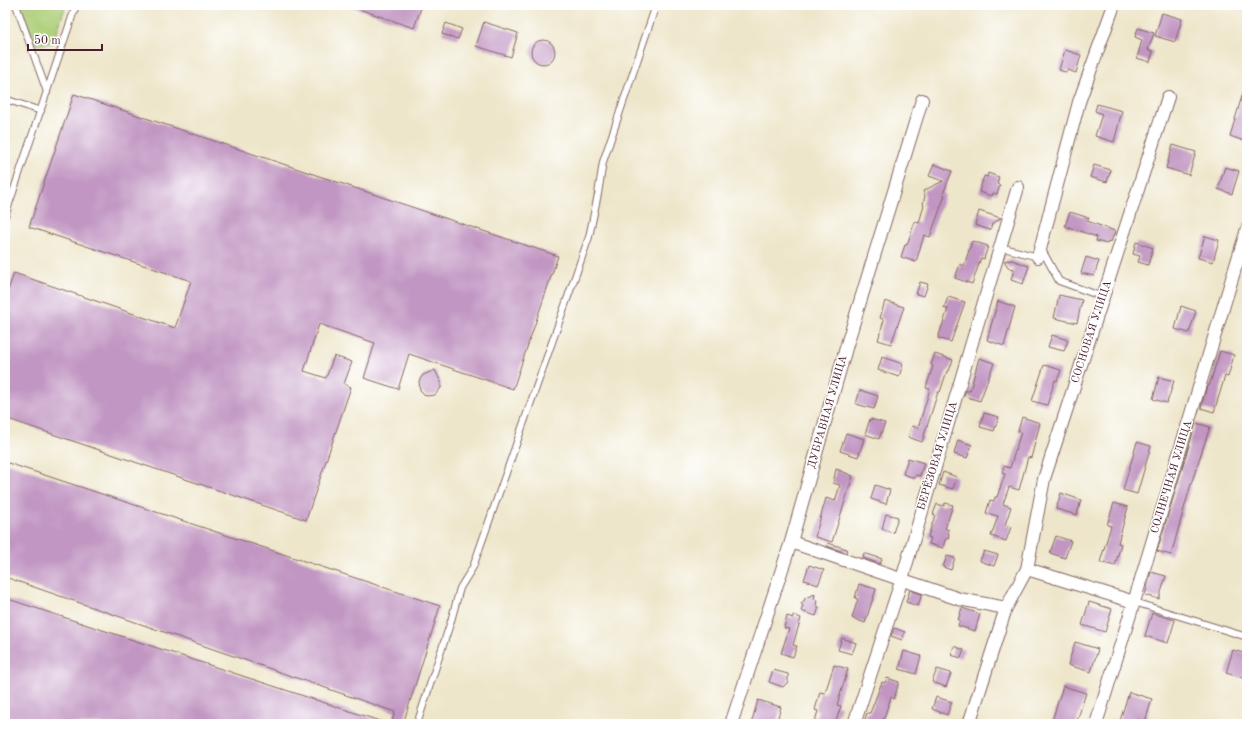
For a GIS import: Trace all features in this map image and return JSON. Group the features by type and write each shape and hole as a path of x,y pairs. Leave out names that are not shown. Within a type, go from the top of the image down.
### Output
{"street":[{"path":"1039,253 1079,102 1114,5"},
{"name":"СОСНОВАЯ УЛИЦА","path":"1006,608 1027,569 1044,479 1168,97"},
{"name":"ДУБРАВНАЯ УЛИЦА","path":"731,724 791,542 848,341 922,100"},
{"name":"БЕРЁЗОВАЯ УЛИЦА","path":"854,724 902,579 1018,187"},
{"name":"СОЛНЕЧНАЯ УЛИЦА","path":"1096,724 1247,229"},
{"path":"791,542 959,599 1006,608 969,724"},
{"path":"1027,569 1134,602"}],"lane":[{"path":"16,5 47,92"},
{"path":"5,216 76,5"},
{"path":"417,724 460,588 473,567 589,237 603,162 656,5"},
{"path":"5,99 41,111"},
{"path":"1000,247 1039,253 1058,280 1103,297"},
{"path":"1134,602 1247,637"}],"green space":[{"path":"21,5 66,5 53,43 35,45"}],"building":[{"path":"422,5 414,28 350,6"},
{"path":"1162,13 1182,19 1175,42 1155,36"},
{"path":"484,22 518,33 511,57 476,46"},
{"path":"446,23 462,29 458,39 442,34"},
{"path":"1138,28 1154,33 1148,50 1153,51 1150,62 1137,58 1142,40 1135,37"},
{"path":"543,40 551,44 555,52 551,60 543,64 535,60 531,52 535,44"},
{"path":"1065,50 1081,55 1076,73 1068,70 1065,72 1059,70"},
{"path":"1245,86 1247,86 1247,131 1244,141 1230,136"},
{"path":"74,94 558,256 513,389 409,354 398,389 364,378 375,343 319,324 304,371 326,378 334,356 352,362 344,384 351,387 306,520 5,418 5,299 14,273 175,328 191,281 29,227"},
{"path":"1097,104 1122,111 1114,142 1095,136 1102,114 1095,111"},
{"path":"1173,145 1196,152 1189,175 1166,168"},
{"path":"934,164 952,171 943,194 945,195 930,237 924,235 916,262 901,257 905,245 907,245 915,221 919,223 924,205 925,196 923,191 943,181 929,176"},
{"path":"1094,165 1111,170 1107,182 1090,177"},
{"path":"1225,167 1239,171 1232,194 1218,189"},
{"path":"988,173 999,177 997,184 1000,185 997,194 993,193 992,196 979,192 984,176 987,177"},
{"path":"979,211 1001,218 992,224 990,230 975,225"},
{"path":"1070,212 1089,218 1087,221 1115,231 1111,242 1108,241 1107,244 1096,241 1097,237 1065,226"},
{"path":"1205,236 1219,240 1213,262 1198,258"},
{"path":"972,241 988,246 984,259 981,258 972,284 955,278 960,264 964,266"},
{"path":"1136,242 1153,248 1148,265 1138,262 1140,256 1133,254"},
{"path":"1086,257 1099,261 1094,276 1081,273"},
{"path":"1012,260 1029,266 1023,284 1011,280 1014,269 1009,268 1004,261"},
{"path":"920,282 928,284 924,296 916,294"},
{"path":"1059,295 1082,300 1077,323 1054,318"},
{"path":"948,297 965,302 951,342 938,338 948,309 944,308"},
{"path":"885,301 904,307 891,344 878,340 884,320 880,318"},
{"path":"998,301 1015,307 1004,346 987,340"},
{"path":"1181,306 1196,311 1189,333 1175,329"},
{"path":"1052,335 1068,340 1064,351 1048,347"},
{"path":"1220,351 1234,355 1228,377 1225,376 1214,412 1201,408 1207,386 1209,386"},
{"path":"935,354 953,360 949,371 947,371 940,392 938,392 922,442 908,437 912,426 918,428 930,389 926,388"},
{"path":"882,357 903,364 899,377 878,370"},
{"path":"979,358 994,363 980,401 964,396 965,391 970,391"},
{"path":"1044,365 1061,370 1057,381 1055,380 1047,405 1032,401"},
{"path":"435,370 441,382 441,388 435,395 426,396 420,390 419,381 423,375"},
{"path":"1159,377 1174,381 1167,403 1153,399"},
{"path":"860,390 878,396 874,409 856,404"},
{"path":"984,413 999,417 994,431 980,427"},
{"path":"1022,417 1040,423 1031,458 1028,457 1019,490 1009,487 1003,504 1011,507 1005,525 1011,527 1006,541 991,536 998,516 986,513 990,500 994,501 995,497 997,497 1005,474 1002,473 1004,466 1010,468 1021,432 1018,431"},
{"path":"870,419 885,423 879,439 865,434"},
{"path":"1196,423 1210,427 1191,484 1171,555 1157,551"},
{"path":"846,433 864,439 858,457 840,451"},
{"path":"958,440 972,445 967,458 954,454"},
{"path":"1137,442 1151,446 1137,494 1123,490"},
{"path":"908,458 924,463 920,476 916,475 915,478 903,474"},
{"path":"5,462 440,606 403,724 391,724 395,712 5,577"},
{"path":"836,469 853,476 832,542 815,537 826,498 835,501 840,485 833,483"},
{"path":"943,472 957,477 953,489 939,485"},
{"path":"875,485 890,490 886,504 871,499"},
{"path":"1061,493 1081,500 1077,515 1056,509"},
{"path":"945,503 953,505 945,529 948,529 949,535 945,540 943,548 929,544 931,538 928,537 935,515 933,514 937,504 944,506"},
{"path":"1114,503 1128,507 1118,543 1121,544 1115,566 1100,562 1111,526 1107,525"},
{"path":"886,514 898,517 893,533 882,529"},
{"path":"1056,536 1071,541 1065,558 1050,553"},
{"path":"828,543 847,549 846,553 827,546"},
{"path":"984,551 998,555 994,566 980,561"},
{"path":"864,553 882,559 880,564 863,558"},
{"path":"947,556 955,558 951,570 943,567"},
{"path":"809,565 824,570 818,585 804,580"},
{"path":"1151,572 1166,576 1159,599 1145,595"},
{"path":"859,584 876,589 865,623 852,618 858,599 855,598"},
{"path":"910,590 922,594 918,606 906,602"},
{"path":"815,594 814,599 817,600 816,606 819,607 816,616 801,611 803,606 801,603 805,598"},
{"path":"5,598 383,722 383,724 17,724 5,720"},
{"path":"1089,602 1112,609 1105,632 1082,625"},
{"path":"962,608 980,614 975,631 958,626 960,620 958,620"},
{"path":"1152,613 1175,620 1168,643 1145,636"},
{"path":"793,615 801,618 793,645 797,646 793,657 781,653 789,629 784,628 787,616 793,618"},
{"path":"894,628 905,632 902,640 891,636"},
{"path":"842,638 856,643 852,654 838,650"},
{"path":"1075,642 1098,649 1091,672 1068,665"},
{"path":"954,646 964,650 961,658 951,655"},
{"path":"1233,650 1247,654 1247,679 1226,673"},
{"path":"904,651 921,656 916,674 899,669"},
{"path":"834,665 848,669 837,705 841,706 835,724 814,724 818,711 815,710 820,692 825,693"},
{"path":"937,669 951,673 946,687 932,682"},
{"path":"773,670 788,674 788,682 783,687 769,682"},
{"path":"887,678 899,682 894,699 891,697 882,724 870,724 864,722 867,713 870,713 882,682 885,683"},
{"path":"1063,686 1086,693 1076,724 1051,724"},
{"path":"1129,692 1152,699 1145,722 1137,719 1135,724 1119,724"},
{"path":"936,697 952,702 947,715 932,709"},
{"path":"758,700 781,707 776,724 751,724"}]}
